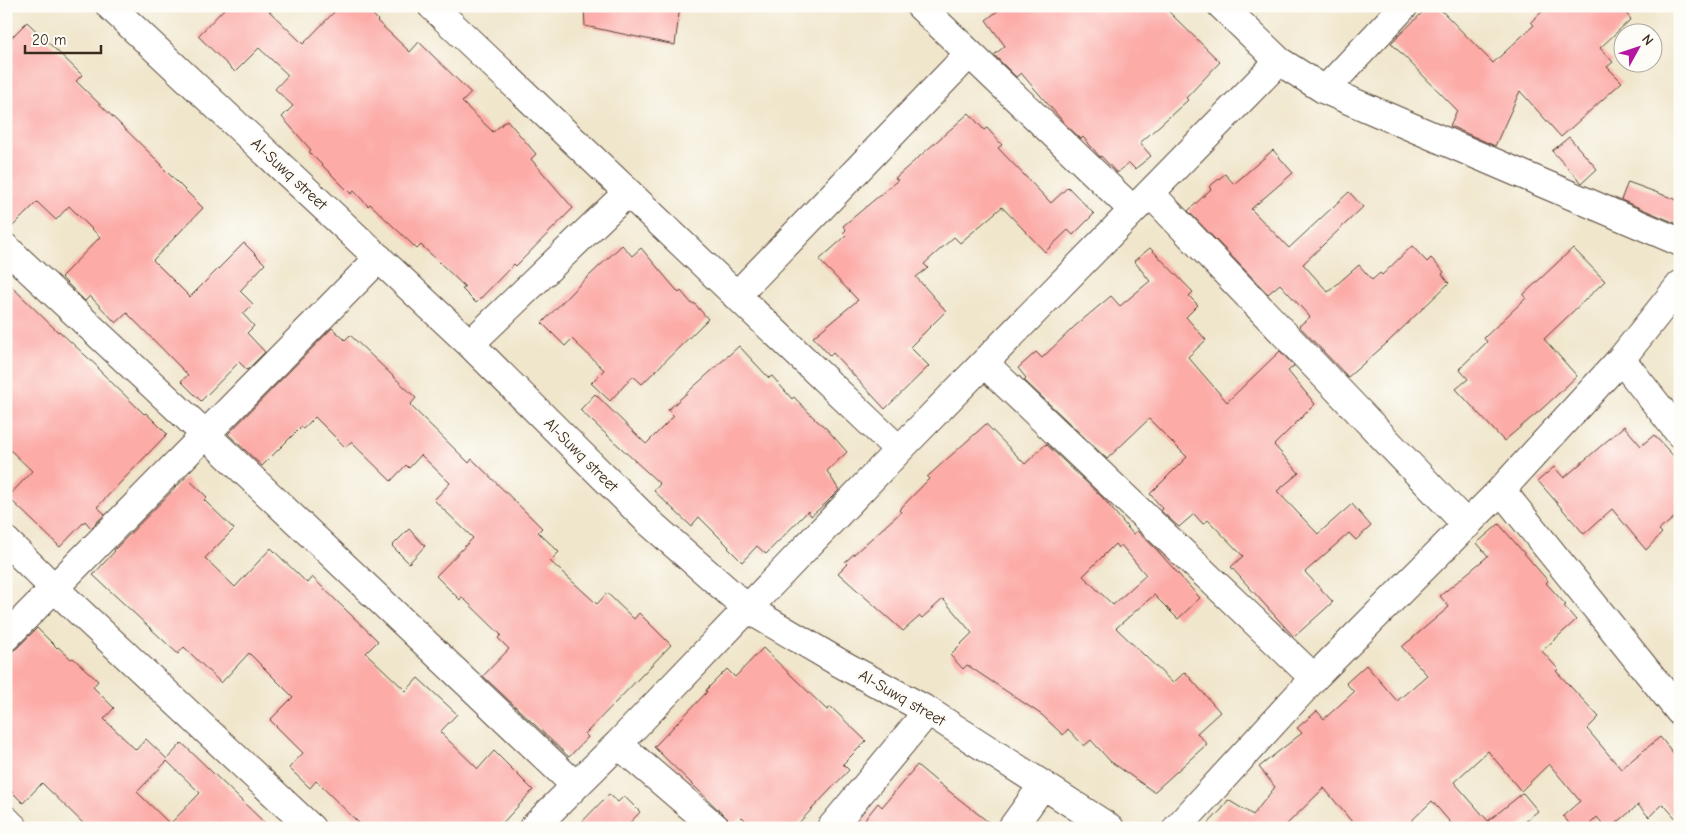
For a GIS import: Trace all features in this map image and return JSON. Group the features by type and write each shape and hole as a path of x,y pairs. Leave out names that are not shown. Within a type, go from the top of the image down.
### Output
{"street":[{"name":"Al-Suwq street","path":"110,6 470,344 649,522 748,609 838,662 928,711 1110,828"},
{"path":"432,6 900,450"},
{"path":"920,6 969,54 1141,201 1467,525"},
{"path":"1222,6 1279,61 1325,90 1680,242"},
{"path":"1325,90 1404,6"},
{"path":"736,296 969,54"},
{"path":"533,828 618,744 984,363 1279,61"},
{"path":"470,344 627,193"},
{"path":"6,248 575,785"},
{"path":"6,637 379,258"},
{"path":"1177,828 1314,678 1501,490 1621,359 1680,285"},
{"path":"1621,359 1680,434"},
{"path":"984,363 1314,678"},
{"path":"1501,490 1680,712"},
{"path":"6,540 54,588 310,828"},
{"path":"831,828 928,711"},
{"path":"618,744 716,828"},
{"path":"1012,828 1043,785"},
{"path":"6,820 14,828"}],"building":[{"path":"227,6 264,6 303,44 340,6 365,6 377,21 410,52 419,42 471,93 462,102 493,132 507,120 536,154 531,159 573,208 516,266 514,264 476,303 462,289 465,287 421,245 417,249 370,204 368,206 354,191 351,194 309,152 311,150 282,117 293,106 275,89 288,75 259,48 235,72 198,36"},
{"path":"584,6 680,6 675,45 585,26"},
{"path":"1004,6 1163,6 1220,62 1186,98 1188,100 1140,143 1151,156 1135,169 1129,163 1117,173 1083,137 1081,139 1066,125 1021,73 1016,77 994,55 1005,46 986,20"},
{"path":"1429,6 1437,6 1493,63 1534,25 1531,22 1548,6 1619,6 1631,19 1628,22 1614,22 1614,35 1600,48 1613,62 1607,67 1622,82 1561,137 1520,91 1495,146 1450,126 1457,110 1391,43"},
{"path":"27,22 82,75 76,81 203,208 153,260 190,297 244,243 265,264 240,291 253,304 243,314 254,326 247,333 265,352 247,370 239,362 201,401 181,381 188,375 127,313 116,323 90,296 85,301 61,277 100,237 69,206 56,220 37,202 6,233 6,43"},
{"path":"969,113 984,130 987,128 1002,145 998,148 1051,203 1068,187 1094,214 1073,235 1068,230 1045,252 1002,207 960,243 954,237 924,264 928,268 916,277 946,311 910,347 929,366 885,409 833,353 830,356 813,337 858,300 819,260 846,236 843,233 846,230 843,226 898,180 895,178"},
{"path":"1569,137 1597,169 1582,183 1552,151"},
{"path":"1273,150 1293,173 1251,209 1289,248 1349,192 1363,207 1303,264 1328,292 1359,265 1372,280 1380,273 1382,275 1412,246 1427,262 1431,258 1444,272 1442,274 1449,283 1387,343 1348,377 1299,326 1310,317 1280,284 1268,294 1188,211 1211,189 1209,187 1225,174 1234,184"},
{"path":"1628,182 1680,201 1680,225 1621,200"},
{"path":"622,245 632,256 641,248 679,293 681,291 708,319 642,384 633,376 610,401 591,383 604,370 572,339 565,346 542,323"},
{"path":"1150,248 1193,292 1189,296 1198,305 1186,317 1206,340 1188,357 1227,402 1280,351 1294,366 1288,371 1315,404 1274,445 1299,473 1277,491 1318,534 1352,504 1371,526 1356,540 1349,533 1305,572 1333,602 1294,637 1231,567 1243,556 1208,520 1203,524 1194,514 1179,527 1161,511 1163,509 1150,494 1187,457 1149,419 1107,459 1024,380 1026,378 1018,368 1036,352 1042,358 1075,326 1111,296 1120,306 1150,281 1134,261"},
{"path":"1573,248 1605,281 1544,339 1577,376 1504,441 1456,389 1468,379 1459,369 1487,342 1484,338 1526,298 1523,295"},
{"path":"6,281 167,434 97,507 105,514 91,528 85,521 60,547 8,497 32,471 6,446"},
{"path":"332,328 345,340 350,335 416,398 410,405 469,463 472,459 542,528 538,532 559,552 550,561 597,604 607,593 634,619 639,613 671,645 585,734 588,737 569,757 483,676 509,649 498,638 501,635 462,597 460,600 436,576 473,538 434,500 450,483 421,455 409,468 406,465 391,481 351,442 345,447 315,417 303,429 301,427 262,466 228,434"},
{"path":"739,346 769,378 772,376 792,399 794,397 826,428 847,452 827,471 839,490 811,516 808,511 766,554 757,546 742,562 699,517 691,526 654,491 660,484 580,410 595,394 646,444 674,416 668,410"},
{"path":"986,424 1025,464 1046,444 1102,497 1133,534 1137,531 1155,548 1200,598 1178,619 1154,595 1116,628 1173,683 1185,672 1220,712 1197,733 1207,744 1154,792 1110,761 1091,740 1084,746 1068,729 1063,735 1042,715 967,665 963,669 950,655 972,633 943,599 922,618 920,616 903,631 838,573 847,564 845,562 901,512 899,510 929,479 927,477","holes":["1115,544 1118,548 1121,545 1146,575 1113,605 1083,576"]},
{"path":"1624,426 1641,446 1654,435 1680,463 1680,513 1659,530 1662,533 1646,550 1612,509 1584,534 1538,481 1554,467 1564,478"},
{"path":"186,477 207,497 204,500 234,529 205,558 235,587 271,548 307,583 312,577 378,641 366,653 406,691 418,678 457,714 440,732 478,769 494,751 533,790 498,828 364,828 316,781 310,788 289,768 303,753 270,720 293,697 249,653 221,683 184,647 178,654 93,575 114,550"},
{"path":"1499,524 1548,581 1546,583 1566,605 1564,606 1576,620 1542,651 1558,669 1556,671 1599,717 1587,729 1621,769 1660,737 1680,761 1680,823 1662,804 1649,817 1638,805 1611,828 1606,828 1597,817 1586,828 1573,828 1563,816 1580,801 1549,764 1521,791 1488,751 1454,782 1488,821 1523,793 1538,811 1517,828 1455,828 1432,801 1404,828 1357,828 1324,788 1283,828 1204,828 1228,800 1253,815 1275,787 1259,767 1302,733 1297,728 1317,711 1324,719 1354,692 1346,683 1366,665 1397,701 1427,675 1402,647 1449,607 1440,596 1488,556 1477,543"},
{"path":"409,529 425,546 409,563 392,546"},
{"path":"37,628 57,648 71,659 73,658 98,681 93,687 114,708 104,719 136,750 146,739 167,759 182,743 270,828 88,828 42,783 23,803 6,786 6,652 11,652","holes":["167,761 200,793 170,824 137,792"]},
{"path":"763,648 827,710 831,707 866,741 843,764 849,770 794,828 753,828 742,817 734,825 654,747 727,669 735,677"},
{"path":"917,765 996,828 858,828 878,803 882,807"},
{"path":"609,794 618,802 624,796 640,812 625,828 576,828"}]}
